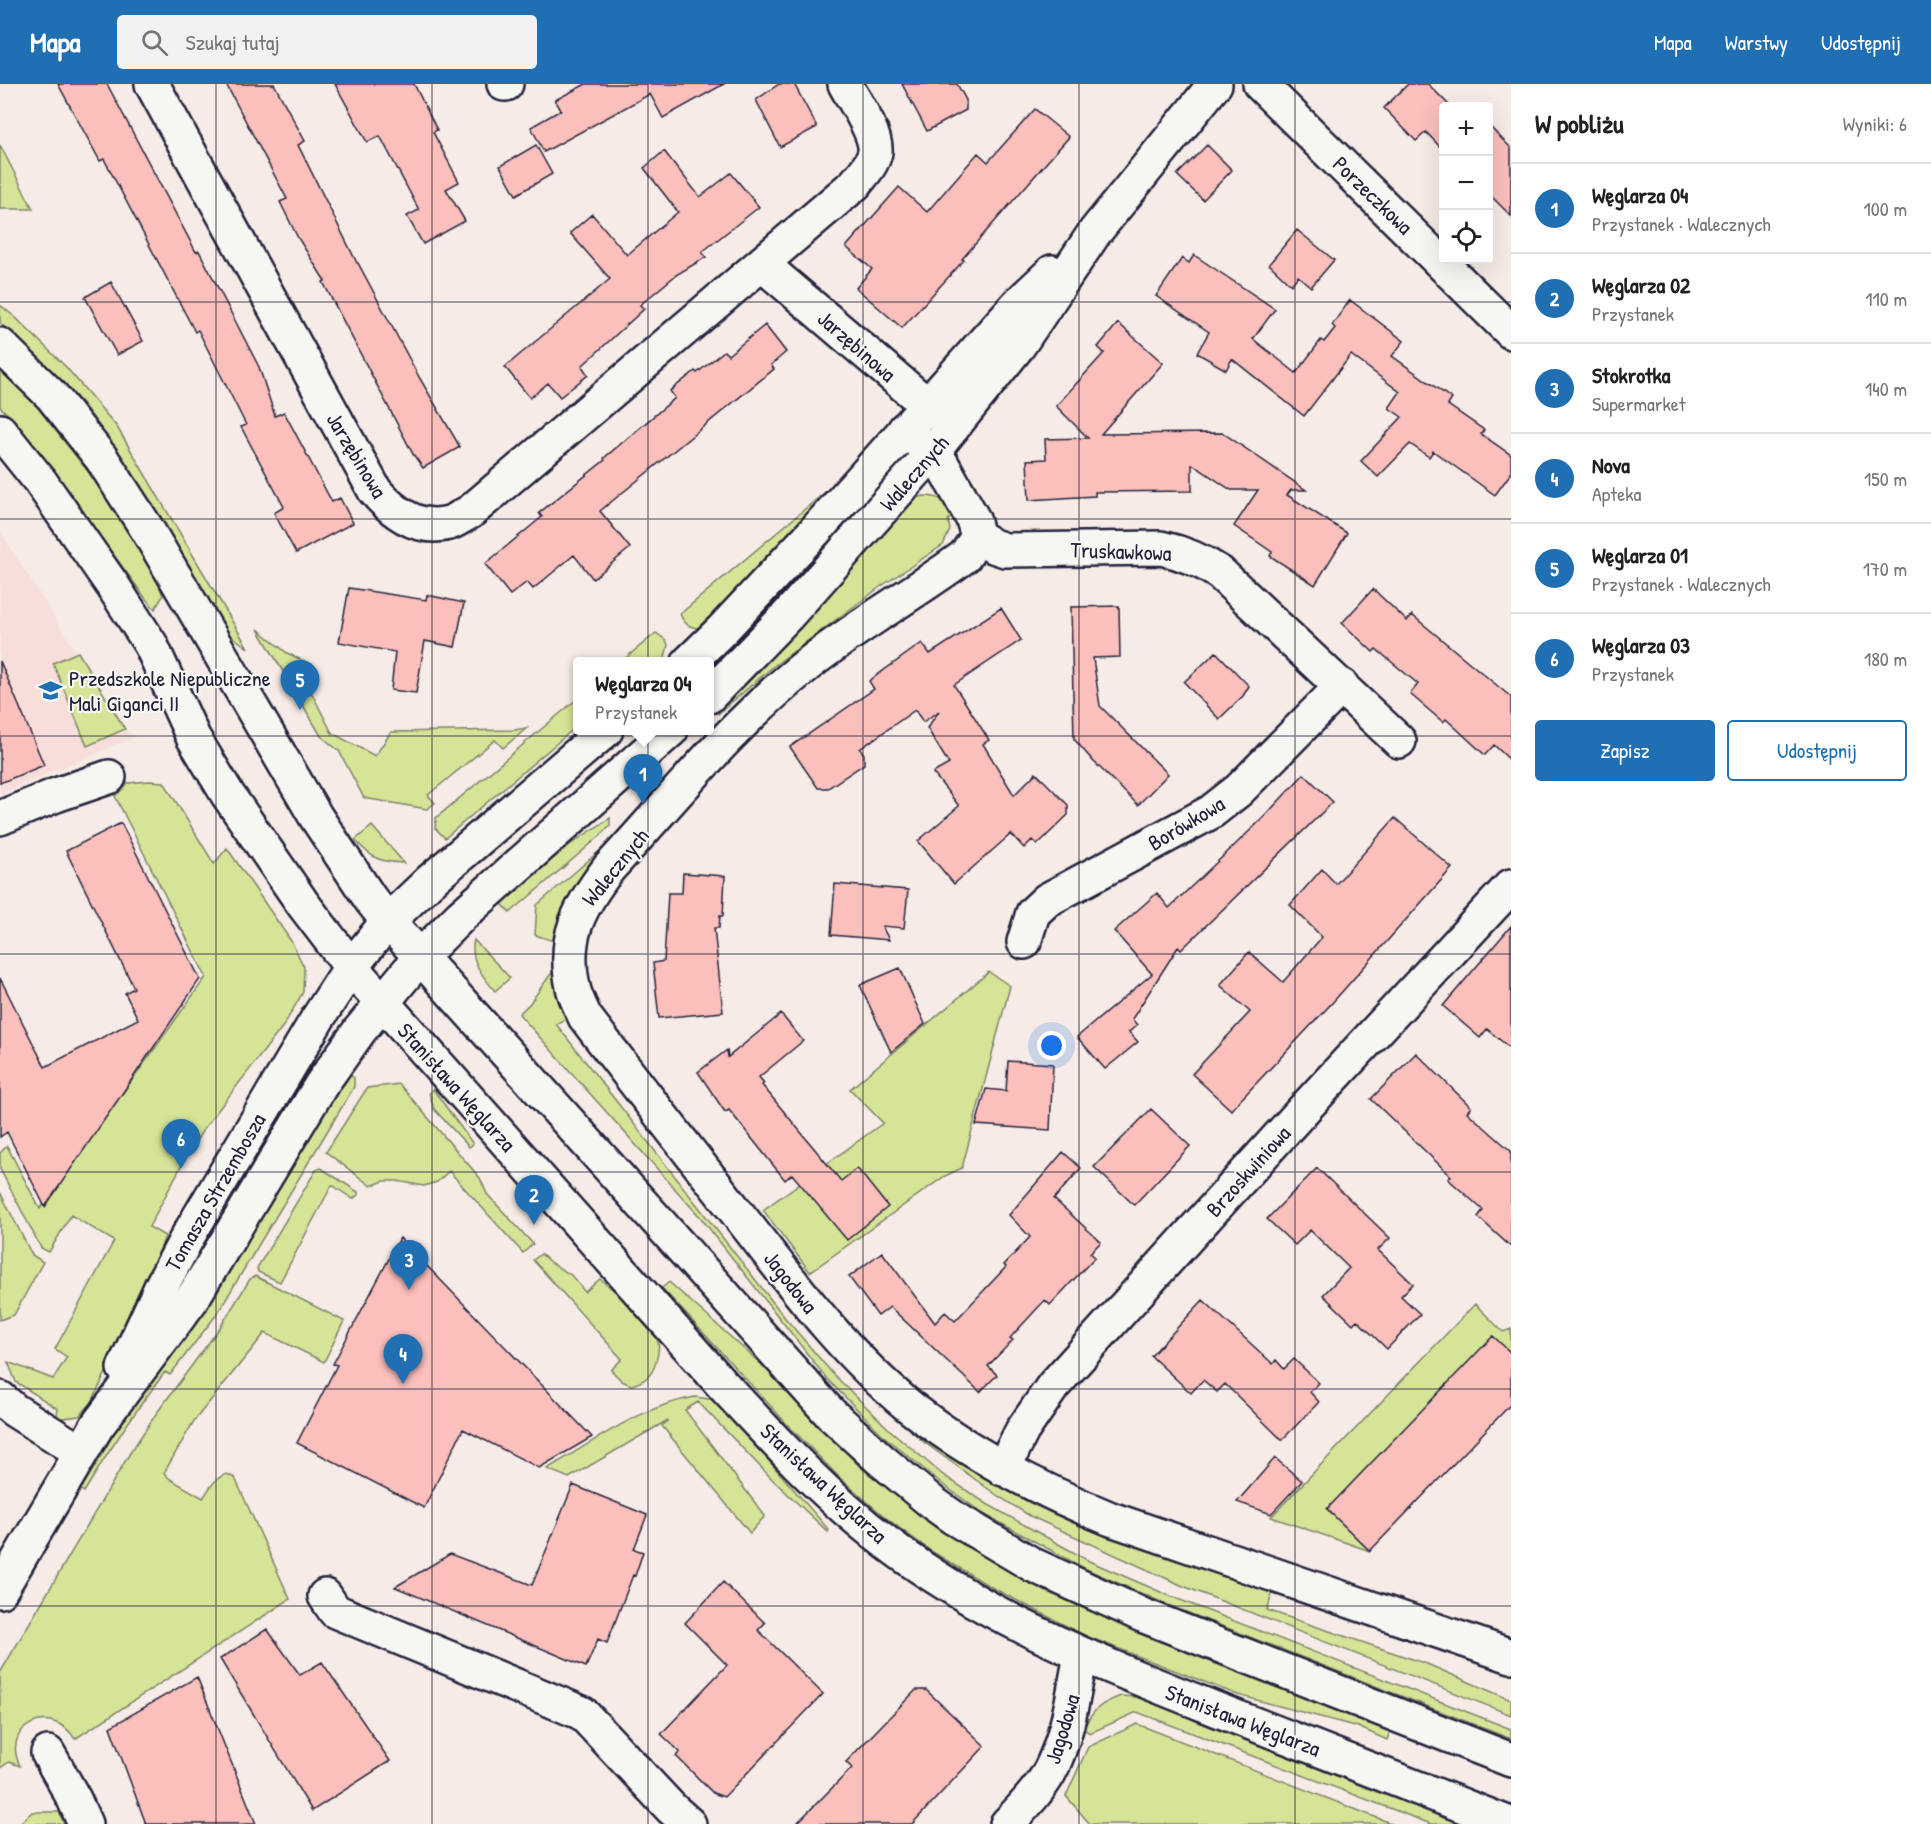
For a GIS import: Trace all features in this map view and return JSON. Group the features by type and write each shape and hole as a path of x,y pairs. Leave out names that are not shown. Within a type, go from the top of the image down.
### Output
{"street":[{"name":"Jarzębinowa","path":"152,84 375,491 389,507 408,519 429,525 450,522 470,512 855,183 867,169 875,153 873,136 845,84"},
{"name":"Walecznych","path":"714,691 795,607 932,453 1019,345 1095,232 1215,84"},
{"name":"Porzeczkowa","path":"1260,84 1511,332"},
{"name":"Walecznych","path":"694,657 814,532 926,404 1018,304 1095,232"},
{"name":"Jarzębinowa","path":"762,264 953,427"},
{"path":"0,345 52,396 102,459 147,529 316,817 371,900 830,1413 880,1460 947,1513 1012,1554 1094,1595 1511,1760"},
{"path":"905,429 942,464 973,519 978,537"},
{"name":"Stanisława Węglarza","path":"0,431 40,481 113,586 151,645 193,737 228,795 303,904 351,967 722,1384 783,1449 840,1504 887,1543 951,1587 1003,1617 1081,1655 1509,1824"},
{"name":"Walecznych","path":"570,951 578,913 590,893 609,868 749,715 807,664 965,556 978,537"},
{"name":"Truskawkowa","path":"978,537 1005,550 1161,548 1184,553 1201,560 1220,573 1400,741"},
{"name":"Borówkowa","path":"1024,942 1034,913 1047,900 1211,812 1239,790 1342,686"},
{"path":"351,967 388,921 430,881 600,735"},
{"path":"382,1003 420,957 475,902 665,735"},
{"path":"0,818 56,795 109,777"},
{"name":"Brzoskwiniowa","path":"1004,1469 1022,1431 1053,1386 1304,1109 1511,886"},
{"name":"Jagodowa","path":"570,951 573,989 585,1017 818,1316 909,1406 958,1442 1004,1469 1051,1494 1111,1519 1511,1656"},
{"name":"Tomasza Strzembosza","path":"0,1591 89,1439 162,1285 188,1236 351,967"},
{"name":"Tomasza Strzembosza","path":"89,1439 192,1299 331,1069 382,1003"},
{"path":"0,1398 14,1410 89,1439"},
{"path":"325,1596 334,1611 582,1713 671,1808 689,1824"},
{"name":"Jagodowa","path":"1007,1824 1049,1773 1064,1736 1081,1655"},
{"path":"48,1753 74,1798 85,1824"}],"shaded area":[{"name":"Przedszkole Niepubliczne Mali Giganci II","path":"0,531 125,729 135,737 0,794"}],"green space":[{"path":"0,145 33,209 0,209"},
{"path":"0,305 66,367 117,427 248,648 223,630 181,554 124,460 82,403 44,363 0,323"},
{"path":"0,367 30,398 101,488 158,582 163,596 155,609 17,423 0,407"},
{"path":"837,482 706,628 694,627 684,622 680,614"},
{"path":"923,496 942,500 956,514 948,520 950,530 943,545 880,587 775,665 718,714 715,711 774,654 914,499"},
{"path":"258,629 287,653 312,665 306,682 332,733 375,756 391,732 527,728 503,748 495,740 428,795 435,803 427,809 364,798 339,751 321,736"},
{"path":"656,633 666,640 668,645 665,657 627,657"},
{"path":"78,652 125,729 87,746 53,663"},
{"path":"573,702 573,729 445,838 435,828 436,818"},
{"path":"164,782 214,864 227,848 291,941 304,967 303,992 284,1025 205,1127 188,1153 149,1227 165,1236 146,1288 91,1404 79,1416 56,1419 58,1409 16,1382 8,1362 53,1379 67,1357 55,1349 114,1241 71,1215 49,1252 41,1248 0,1169 0,1153 7,1146 40,1209 206,977 115,796 128,783"},
{"path":"610,818 610,825 600,836 510,913 496,897 510,885"},
{"path":"372,826 404,863 377,858 355,840"},
{"path":"613,839 615,841 557,942 535,935 537,905"},
{"path":"474,940 510,978 495,991 475,961"},
{"path":"558,964 570,1016 556,1024 786,1319 833,1374 890,1430 943,1475 987,1504 1089,1561 1170,1596 1511,1729 1511,1739 1168,1605 1086,1569 982,1513 941,1483 885,1437 827,1379 701,1218 519,1014 530,1003"},
{"path":"989,972 1010,986 962,1168 945,1176 810,1272 763,1210 883,1123 850,1089"},
{"path":"348,1072 354,1078 354,1087 217,1314 170,1375 165,1372 123,1431 84,1492 79,1489 128,1410 205,1309"},
{"path":"399,1084 480,1178 487,1194 533,1244 523,1253 449,1171 437,1182 424,1186 384,1181 371,1186 326,1152 367,1088"},
{"path":"433,1089 473,1144 469,1147 434,1109 429,1093"},
{"path":"321,1168 358,1192 358,1195 353,1199 332,1185 280,1282 258,1272 257,1268 316,1170"},
{"path":"0,1192 32,1255 43,1262 14,1315 0,1320"},
{"path":"541,1254 571,1275 585,1292 600,1279 633,1308 658,1342 659,1348 653,1369 646,1378 631,1385 622,1381 611,1370 622,1359 533,1260"},
{"path":"255,1276 344,1321 324,1362 265,1333 194,1421 164,1473 170,1479 203,1498 219,1478 227,1474 235,1478 290,1599 75,1739 65,1728 54,1722 42,1721 31,1724 23,1730 17,1740 16,1752 20,1766 9,1762 0,1768 0,1673 130,1453 221,1326 250,1279"},
{"path":"669,1282 771,1373 859,1466 944,1532 1045,1591 1157,1640 1390,1731 1387,1740 1358,1727 1238,1695 1086,1636 991,1587 931,1551 886,1518 839,1477 788,1425 662,1288"},
{"path":"1475,1304 1503,1332 1511,1329 1511,1353 1327,1509 1370,1551 1271,1517"},
{"path":"822,1337 899,1410 1275,1586 1267,1610 1427,1664 1511,1700 1511,1715 1183,1586 1030,1516 998,1496 921,1440 818,1340"},
{"path":"695,1397 716,1400 829,1530 828,1532 774,1481 698,1402 685,1410 765,1516 750,1533 662,1426 668,1420 569,1478 547,1469 618,1426 656,1408"},
{"path":"1121,1696 1137,1697 1463,1824 1431,1824 1137,1712 1090,1733 1083,1729 1098,1708"},
{"path":"1137,1724 1393,1824 1090,1824 1066,1796 1088,1747"},
{"path":"32,1812 59,1812 64,1824 19,1824"}],"building":[{"path":"58,84 107,84 196,252 199,251 259,367 275,416 284,412 332,502 340,498 353,523 296,553 274,513 284,507 241,427 246,425 198,330 195,332 104,159 100,161"},
{"path":"226,84 274,84 305,141 298,145 357,263 460,447 423,468 413,454 323,282 325,281 298,238 280,202 287,199"},
{"path":"335,84 414,84 437,130 433,132 459,182 446,189 465,221 423,244 407,216 419,210 380,136 367,142"},
{"path":"586,84 724,84 663,118 650,94 544,152 531,127 561,110 555,100"},
{"path":"779,84 794,84 817,127 780,147 756,100"},
{"path":"902,84 957,84 966,100 966,110 927,131"},
{"path":"1408,84 1428,84 1446,102 1439,102 1439,146 1426,132 1416,141 1384,108"},
{"path":"1035,109 1069,137 962,259 964,260 902,328 856,288 872,269 846,247 899,187 927,212 978,153 988,162"},
{"path":"1493,130 1511,148 1511,216 1493,198"},
{"path":"536,145 552,174 516,195 500,166"},
{"path":"1207,145 1232,170 1203,200 1177,175"},
{"path":"664,151 700,197 731,173 759,207 702,252 706,257 676,275 640,305 644,309 582,366 588,375 560,397 548,383 530,398 505,367 610,279 570,233 592,214 627,255 678,212 644,168"},
{"path":"1297,230 1334,260 1311,287 1298,276 1291,285 1269,264"},
{"path":"1194,255 1275,309 1253,339 1296,373 1321,340 1324,342 1335,328 1332,325 1350,300 1404,341 1392,356 1452,399 1448,405 1484,430 1481,434 1511,455 1511,473 1495,495 1433,451 1429,457 1410,444 1378,477 1361,461 1402,417 1389,408 1400,392 1351,355 1304,416 1232,359 1226,370 1197,353 1209,332 1156,296 1182,258 1189,263"},
{"path":"111,282 143,341 117,355 85,297"},
{"path":"1118,323 1163,363 1101,434 1223,433 1306,490 1291,490 1287,495 1347,533 1315,585 1270,556 1272,552 1234,526 1258,490 1231,490 1192,464 1192,491 1095,492 1095,496 1029,500 1027,460 1046,459 1045,439 1088,438 1056,406 1104,353 1098,347"},
{"path":"765,325 786,352 771,365 774,369 600,511 630,548 593,579 574,555 533,589 527,582 510,595 485,564 542,517 539,513 605,460 604,458 675,398 670,391 724,351 728,355"},
{"path":"349,588 426,600 427,595 464,603 455,647 425,641 416,693 391,690 395,652 339,642"},
{"path":"1373,589 1407,621 1412,615 1511,697 1511,761 1494,745 1485,755 1446,719 1443,722 1410,694 1418,684 1376,649 1373,652 1342,623"},
{"path":"1119,606 1120,657 1093,658 1100,706 1168,774 1138,805 1074,739 1071,607"},
{"path":"1001,608 1021,640 954,685 989,740 983,744 1014,795 1036,773 1068,805 1068,815 1037,845 1032,840 1024,848 1011,834 954,884 918,841 959,806 933,773 949,764 927,728 939,711 923,722 915,710 860,749 864,754 864,764 828,788 818,788 790,747 874,689 869,681 922,643 930,654"},
{"path":"1216,652 1249,686 1243,696 1219,719 1184,682"},
{"path":"0,661 44,765 0,783"},
{"path":"1304,774 1333,802 1181,950 1178,947 1132,1019 1137,1025 1129,1032 1138,1042 1105,1069 1077,1037 1152,974 1114,931 1157,893 1169,908 1262,819"},
{"path":"1395,818 1452,868 1332,1003 1231,1110 1192,1074 1250,1012 1220,985 1249,952 1283,982 1322,937 1290,905 1322,869 1336,884"},
{"path":"121,823 200,979 45,1207 7,1132 0,1137 0,978 45,1067 138,1019 125,993 134,988 66,851"},
{"path":"683,873 725,876 723,916 720,916 719,928 714,928 723,1012 659,1018 653,963 664,961 668,893 682,893"},
{"path":"835,884 908,890 904,928 882,926 889,940 831,935"},
{"path":"1511,926 1511,1049 1487,1029 1480,1038 1443,1006"},
{"path":"900,968 925,1024 891,1052 860,985"},
{"path":"781,1014 803,1041 759,1077 764,1083 762,1085 841,1181 857,1168 888,1207 847,1240 792,1174 785,1180 729,1110 725,1112 698,1072 727,1050 728,1057"},
{"path":"1416,1053 1471,1107 1467,1112 1511,1151 1511,1247 1478,1217 1483,1210 1448,1179 1451,1176 1371,1099"},
{"path":"1008,1061 1053,1064 1050,1130 976,1125 986,1089 1006,1091"},
{"path":"1151,1109 1190,1146 1134,1205 1094,1167"},
{"path":"1063,1152 1081,1168 1054,1199 1101,1242 1090,1253 1095,1257 1050,1305 1045,1300 1010,1338 1013,1340 988,1366 997,1375 980,1392 890,1307 878,1316 849,1277 882,1252 935,1323 945,1312 955,1321 1006,1267 1004,1265 1030,1237 1009,1215"},
{"path":"1317,1168 1390,1238 1378,1250 1413,1284 1401,1296 1420,1314 1387,1349 1357,1320 1353,1324 1323,1295 1349,1268 1310,1230 1295,1245 1267,1219"},
{"path":"400,1238 592,1437 539,1468 463,1429 424,1508 297,1443 337,1365 333,1364"},
{"path":"1203,1300 1273,1364 1276,1360 1284,1369 1294,1359 1319,1383 1310,1392 1319,1402 1282,1440 1225,1384 1217,1392 1203,1380 1191,1393 1151,1356"},
{"path":"1493,1336 1511,1353 1511,1404 1370,1551 1327,1509"},
{"path":"1275,1458 1302,1481 1271,1514 1237,1502"},
{"path":"573,1485 647,1515 634,1549 643,1552 635,1576 633,1575 607,1643 598,1639 586,1667 395,1587 450,1554 532,1585"},
{"path":"723,1582 765,1623 758,1630 823,1694 724,1797 713,1793 676,1756 680,1752 661,1734 727,1665 685,1623"},
{"path":"267,1629 300,1675 322,1662 390,1761 312,1811 220,1659"},
{"path":"197,1677 256,1824 146,1824 110,1727"},
{"path":"916,1690 926,1690 985,1746 912,1824 796,1824 852,1768 846,1762"}],"place":[{"name":"Przedszkole Niepubliczne Mali Giganci II","path":"51,691"},
{"name":"Węglarza 01","path":"300,710"},
{"name":"Węglarza 04","path":"643,804"},
{"name":"Węglarza 03","path":"181,1169"},
{"name":"Węglarza 02","path":"534,1225"},
{"name":"Stokrotka","path":"409,1290"},
{"name":"Nova","path":"403,1384"}]}
